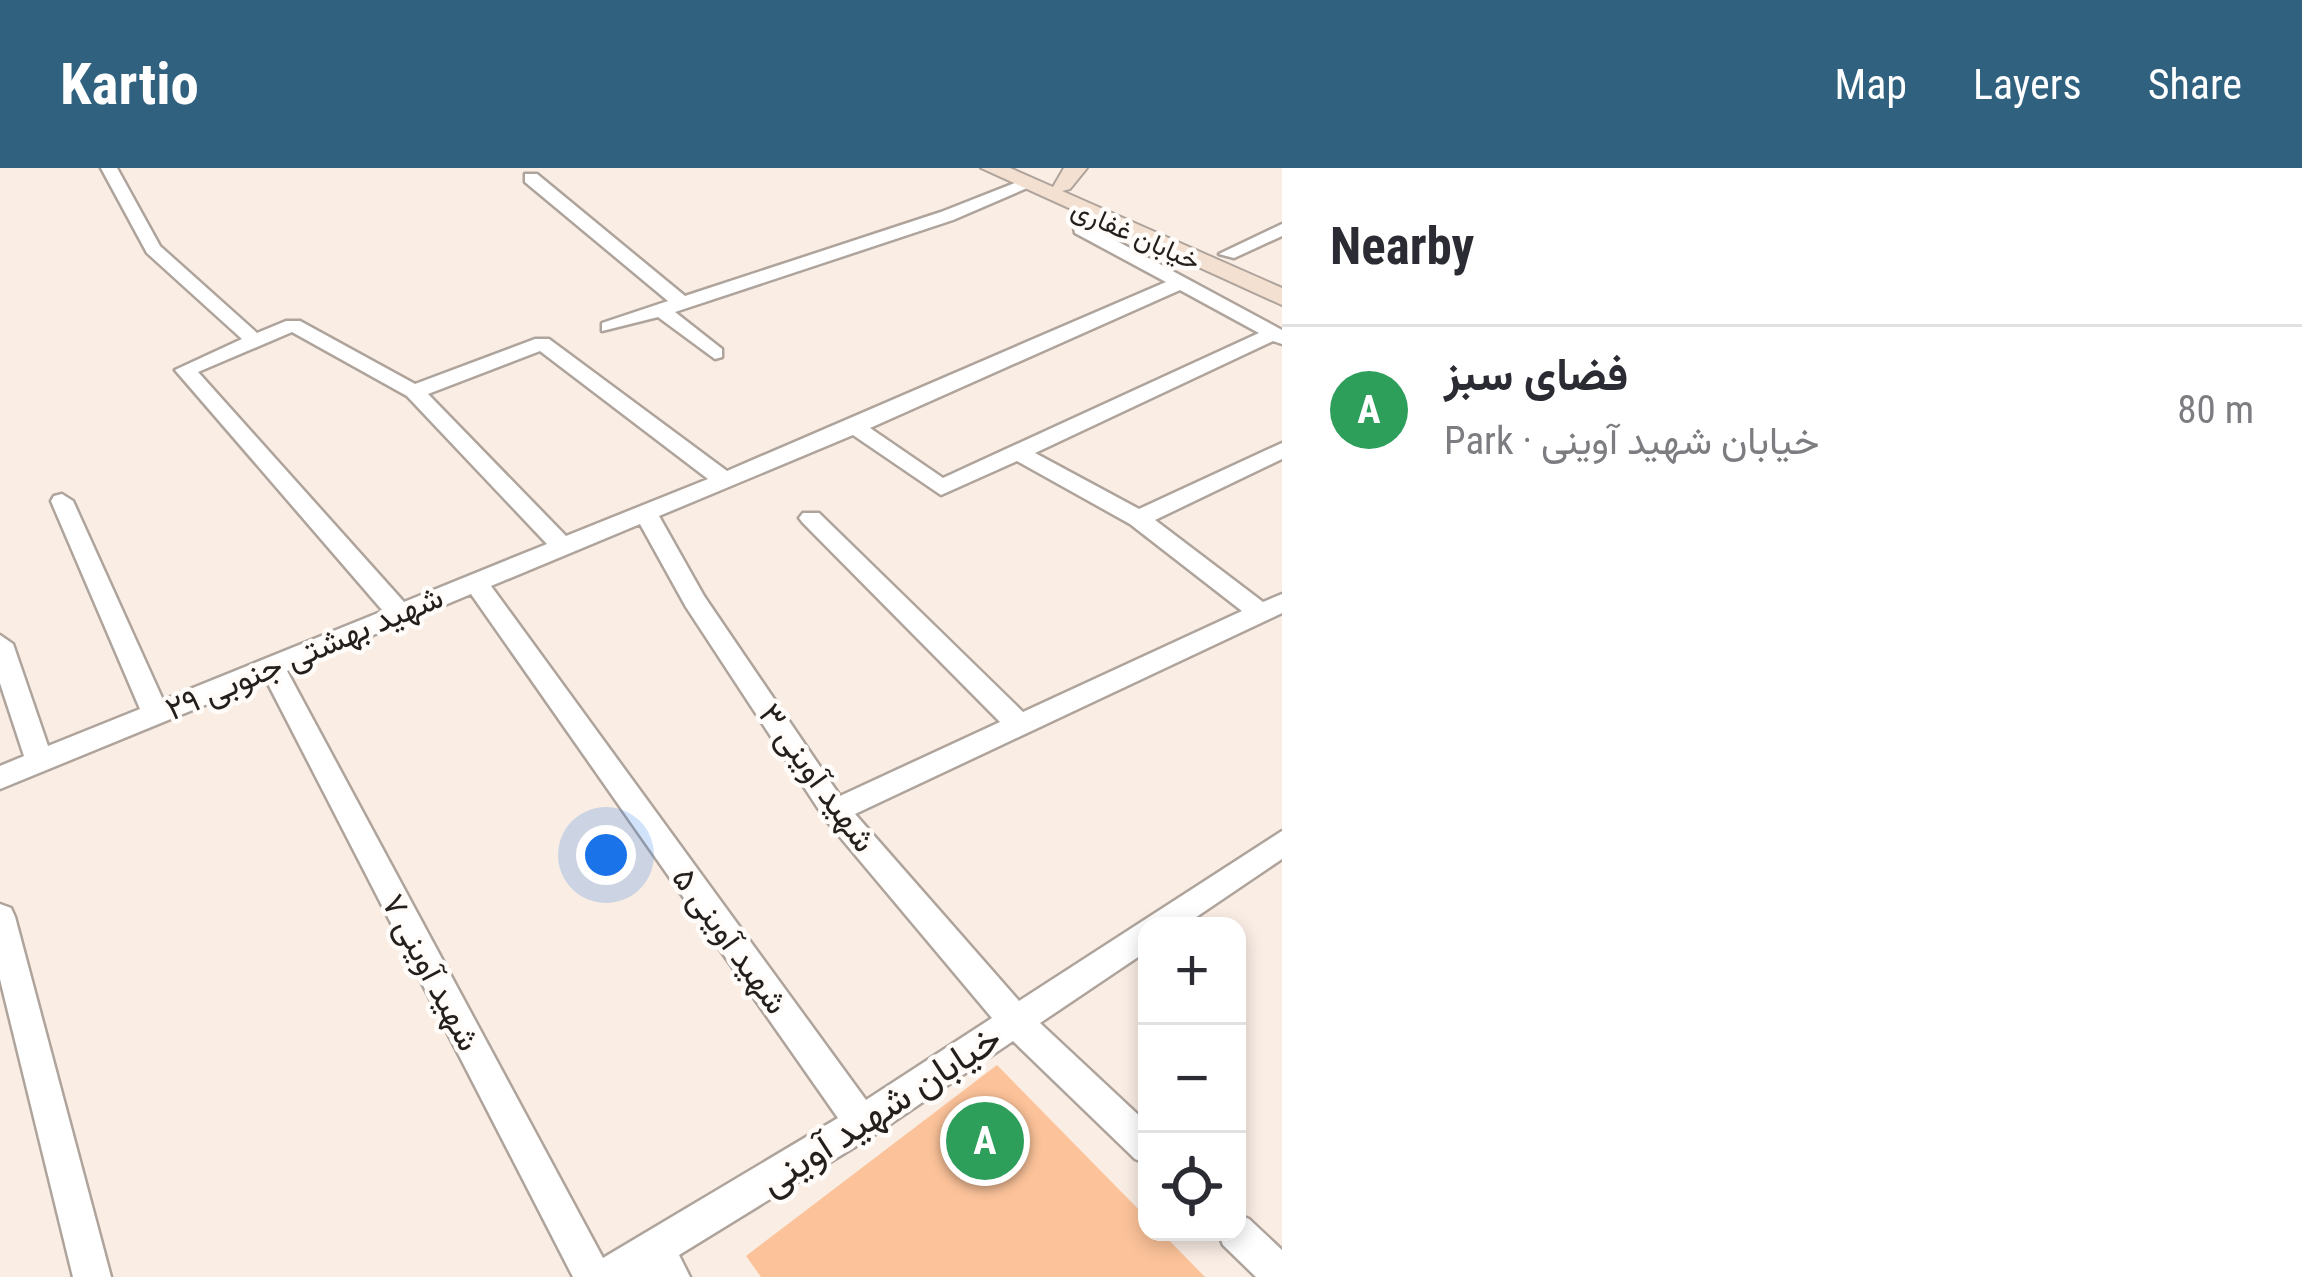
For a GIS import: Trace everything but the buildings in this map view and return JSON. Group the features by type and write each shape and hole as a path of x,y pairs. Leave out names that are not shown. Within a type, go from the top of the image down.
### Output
{"street":[{"path":"109,168 153,249 255,341"},
{"name":"خیابان غفاری","path":"992,168 1026,176 1069,176 1228,254 1282,275"},
{"path":"609,327 946,216 1026,176"},
{"name":"خیابان غفاری","path":"1026,176 1076,208 1282,298"},
{"path":"531,178 672,306 715,353"},
{"path":"1076,208 1082,229 1278,336"},
{"path":"1228,254 1282,229"},
{"name":"شهید بهشتی جنوبی ۲۹","path":"0,778 855,427 1178,284"},
{"path":"399,613 185,370 293,325 414,392 561,545"},
{"path":"855,427 941,488 1278,336"},
{"path":"414,392 542,343 723,479"},
{"path":"1138,519 1282,450"},
{"path":"1021,454 1138,519 1272,608"},
{"path":"62,501 156,713"},
{"name":"شهید آوینی ۳","path":"646,514 695,601 835,811 1016,1022 1138,1138"},
{"path":"811,518 1019,724"},
{"name":"شهید آوینی ۵","path":"474,581 862,1123"},
{"path":"835,811 1272,608"},
{"path":"0,644 40,762"},
{"name":"شهید آوینی ۷","path":"272,667 593,1277"},
{"path":"1171,917 1282,842"},
{"path":"0,917 92,1277"},
{"name":"خیابان شهید آوینی","path":"608,1277 663,1264 862,1123 1138,940"},
{"path":"1245,1241 1282,1276"}],"shaded area":[{"path":"997,1065 1138,1209 1138,1241 1170,1241 1205,1277 761,1277 746,1256"}],"place":[{"name":"فضای سبز","path":"985,1141"}]}
